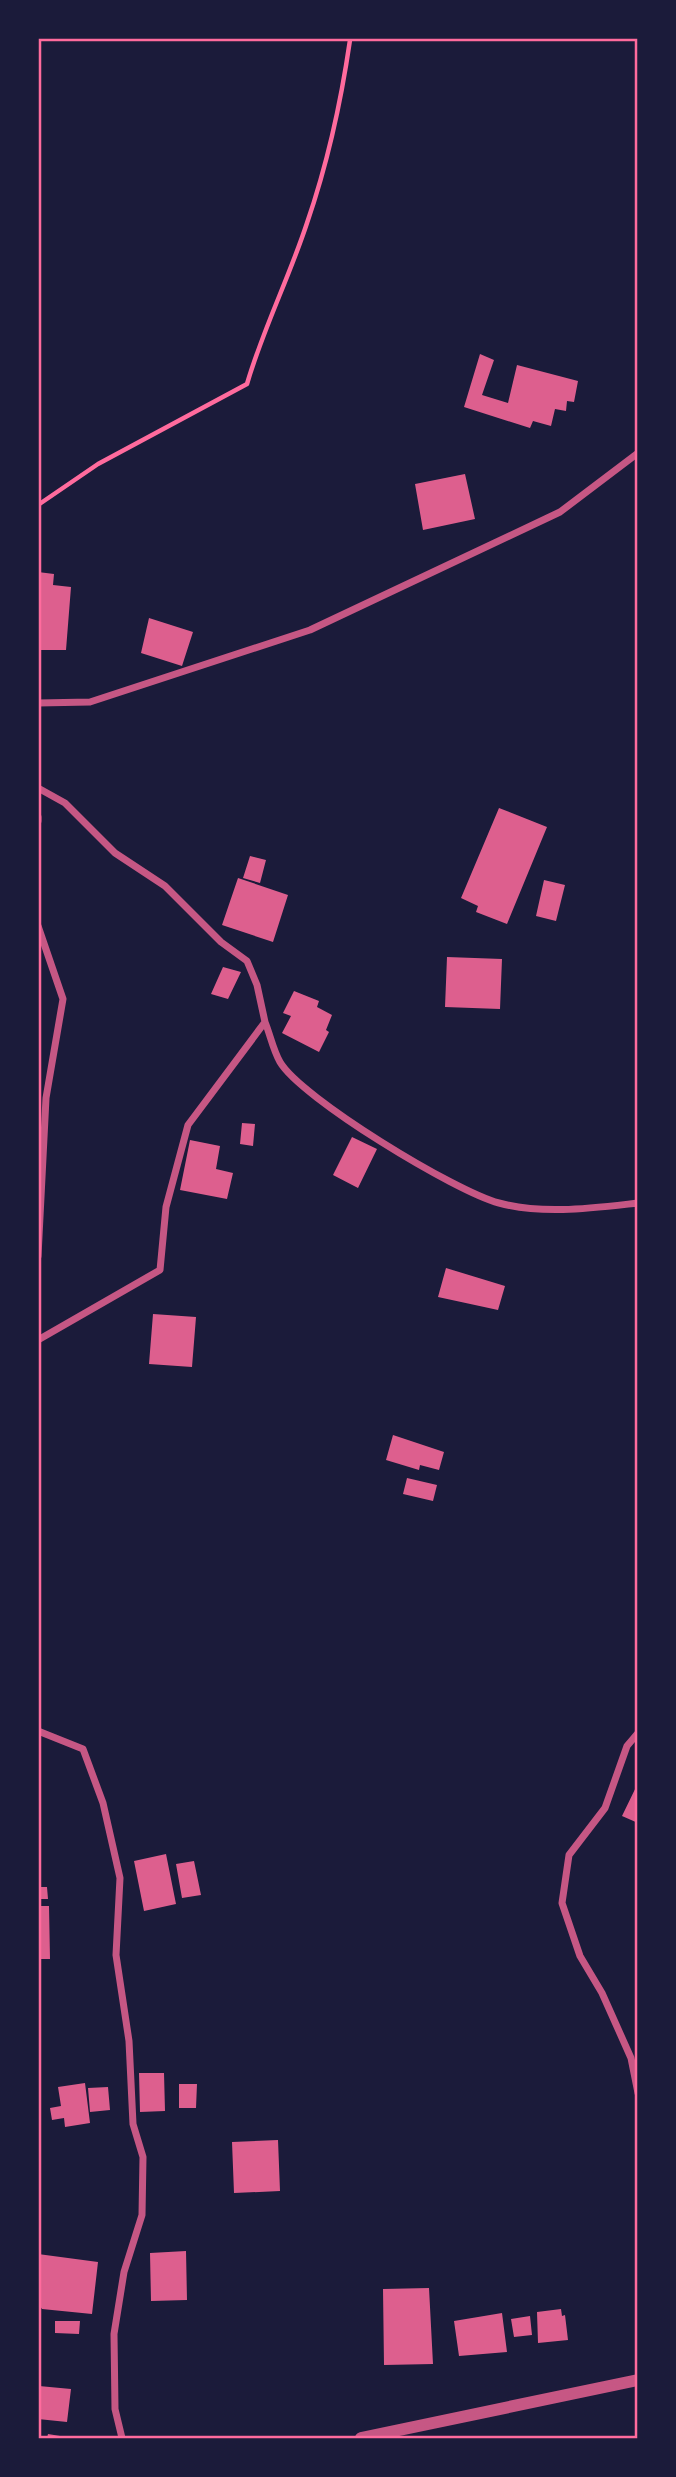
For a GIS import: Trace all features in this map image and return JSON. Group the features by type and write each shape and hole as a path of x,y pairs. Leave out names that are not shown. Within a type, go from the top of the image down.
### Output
{"street":[{"path":"38,703 90,702 310,630 560,512 638,453"},
{"path":"38,788 65,803 115,853 164,886 221,942 247,961 280,1062 300,1084 433,1175 499,1203 574,1210 638,1203"},
{"path":"38,926 63,999 46,1098 38,1256"},
{"path":"38,1340 160,1270 166,1207 188,1125 265,1022"},
{"path":"38,1731 83,1749 103,1803 120,1878 116,1955 129,2041 133,2123 143,2157 142,2215 124,2272 114,2334 115,2409 122,2438"},
{"path":"638,1733 626,1746 605,1808 569,1855 562,1903 580,1956 602,1993 631,2058 638,2093"},
{"path":"361,2438 638,2380"}],"path":[{"path":"38,505 98,464 247,384 261,337 308,222 343,85 350,40 348,38"}],"building":[{"path":"480,354 494,360 482,395 508,403 517,365 578,381 574,402 567,401 566,411 555,409 551,426 533,421 530,428 464,407"},
{"path":"465,474 475,519 423,530 415,484"},
{"path":"38,572 54,574 53,585 71,587 66,650 38,650"},
{"path":"149,618 193,632 182,666 141,653"},
{"path":"499,808 547,827 507,924 476,912 478,906 461,898"},
{"path":"250,856 266,860 260,883 243,878"},
{"path":"238,878 288,895 273,942 222,925"},
{"path":"544,880 565,885 556,921 536,916"},
{"path":"447,957 502,959 500,1009 445,1007"},
{"path":"223,967 241,972 228,999 211,994"},
{"path":"294,991 319,1001 317,1007 332,1015 326,1030 329,1032 319,1052 282,1033 291,1016 283,1013"},
{"path":"242,1123 255,1124 253,1146 240,1144"},
{"path":"352,1137 377,1149 358,1188 333,1175"},
{"path":"190,1140 220,1146 216,1169 233,1173 227,1199 180,1190"},
{"path":"446,1268 505,1286 498,1310 438,1297"},
{"path":"153,1314 196,1317 192,1367 149,1364"},
{"path":"393,1435 444,1452 439,1470 420,1465 419,1470 386,1460"},
{"path":"407,1478 437,1485 433,1501 403,1494"},
{"path":"638,1783 638,1823 622,1816"},
{"path":"166,1854 176,1904 144,1911 134,1861"},
{"path":"194,1861 201,1895 182,1898 176,1864"},
{"path":"38,1887 47,1887 48,1899 38,1899"},
{"path":"38,1906 49,1906 50,1959 38,1959"},
{"path":"139,2073 164,2073 165,2111 140,2112"},
{"path":"85,2083 90,2123 65,2127 64,2118 52,2120 50,2108 61,2106 58,2087"},
{"path":"179,2084 197,2084 196,2108 179,2108"},
{"path":"108,2087 110,2110 90,2112 88,2088"},
{"path":"278,2140 280,2191 234,2193 232,2142"},
{"path":"186,2251 187,2300 151,2301 150,2253"},
{"path":"38,2254 98,2262 92,2314 42,2309 38,2303"},
{"path":"429,2288 433,2364 384,2365 383,2289"},
{"path":"561,2309 562,2316 565,2315 568,2340 538,2343 537,2312"},
{"path":"502,2313 507,2352 459,2356 454,2321"},
{"path":"530,2316 532,2335 514,2337 511,2319"},
{"path":"55,2321 80,2321 79,2334 55,2333"},
{"path":"39,2386 71,2389 67,2422 38,2419"},
{"path":"48,2434 66,2437 66,2438 47,2438"}]}
